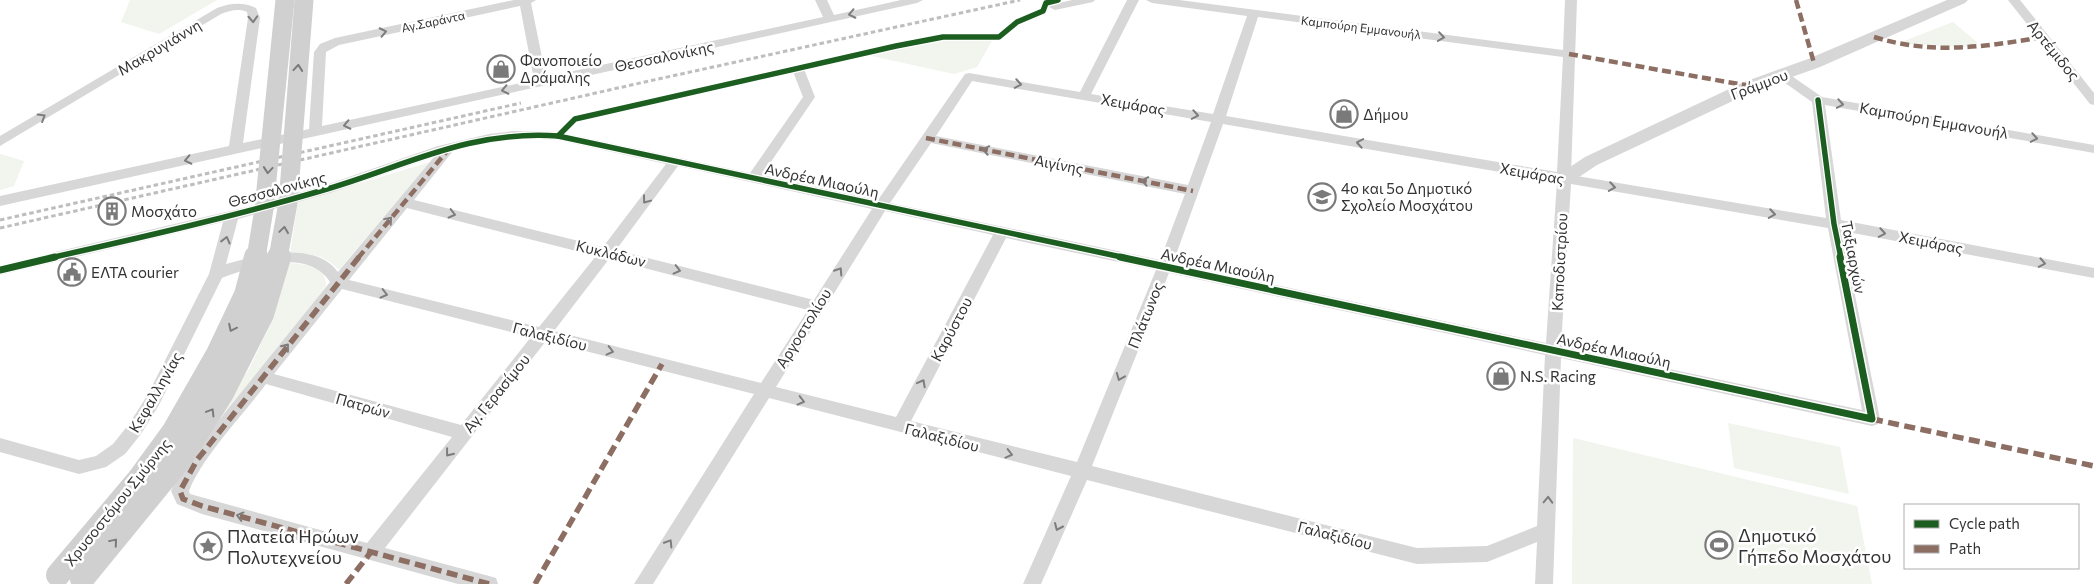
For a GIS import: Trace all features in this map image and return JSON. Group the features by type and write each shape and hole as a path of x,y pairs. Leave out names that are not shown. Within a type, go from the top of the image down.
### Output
{"main road":[{"name":"Χρυσοστόμου Σμύρνης","path":"58,575 140,479 174,432 218,354 246,295 258,252 264,209 285,0"},
{"name":"Χρυσοστόμου Σμύρνης","path":"82,579 182,458 222,393 262,314 282,245 288,203 304,0"}],"street":[{"path":"526,0 542,82"},
{"name":"Αγ.Σαράντα","path":"315,132 320,52 324,47 336,42 526,0"},
{"path":"820,0 830,19"},
{"name":"Θεσσαλονίκης","path":"0,202 917,0"},
{"path":"1055,7 1089,0"},
{"path":"1084,96 1133,0"},
{"name":"Καμπούρη Εμμανουήλ","path":"1152,0 1569,54"},
{"name":"Καποδιστρίου","path":"1544,584 1553,350 1564,179 1571,0"},
{"name":"Γράμμου","path":"1564,179 1591,161 1750,86 1814,63 1960,0"},
{"name":"Αρτέμιδος","path":"2014,0 2094,101"},
{"name":"Μακρυγιάννη","path":"0,142 217,12 230,7 241,6 252,10 254,18 235,150"},
{"name":"Πλάτωνος","path":"1032,584 1082,472 1164,266 1193,190 1254,13"},
{"path":"753,178 810,97 798,69"},
{"name":"Καμπούρη Εμμανουήλ","path":"1782,75 1818,100 2094,149"},
{"name":"Χειμάρας","path":"970,77 1834,224 2093,274"},
{"name":"Αργοστολίου","path":"644,584 880,206 966,79 970,77"},
{"name":"Ταξιαρχών","path":"1818,100 1834,224 1872,419"},
{"name":"Θεσσαλονίκης","path":"0,270 328,189 449,148 492,137 514,134 558,136"},
{"name":"Ανδρέα Μιαούλη","path":"558,136 1872,419"},
{"name":"Αιγίνης","path":"926,138 1193,190"},
{"path":"449,148 337,282 187,476 180,491 183,499 489,584"},
{"name":"Αγ. Γερασίμου","path":"371,552 607,252 675,161"},
{"name":"Κυκλάδων","path":"404,202 816,306"},
{"name":"Κεφαλληνίας","path":"0,445 79,467 92,465 114,454 129,437 153,400 216,274 232,214"},
{"name":"Καρύστου","path":"900,426 1002,232"},
{"path":"216,274 240,265 259,261 300,259 311,260 324,266 337,282"},
{"name":"Γαλαξιδίου","path":"337,282 764,392 1417,556 1487,554 1547,530"},
{"name":"Πατρών","path":"263,377 464,433"}],"shaded area":[{"path":"130,0 217,0 159,34 121,22"},
{"path":"1953,22 1978,43 1965,47 1905,44 1904,41"},
{"path":"943,39 993,39 977,67 954,74 867,55"},
{"path":"0,154 24,161 14,186 0,190"},
{"path":"430,162 339,270 323,258 290,253 298,202"},
{"path":"289,263 308,265 319,270 323,274 326,286 228,416 219,415 249,369 270,325"},
{"path":"1728,423 1840,447 1849,494 1734,468"},
{"name":"Δημοτικό Γήπεδο Μοσχάτου","path":"1573,438 1857,506 1872,584 1572,584"}],"railway":[{"path":"0,228 649,81 1020,0"},
{"path":"0,220 521,103"}],"marked path":[{"path":"1796,0 1814,63"},
{"path":"1874,37 1895,43 1937,49 2001,44 2043,37"},
{"path":"1569,54 1750,86"},
{"path":"926,138 1193,191"},
{"path":"448,150 264,375 206,449 180,491 183,499 202,506 489,584"},
{"path":"535,584 662,364"},
{"path":"1872,419 2094,466"},
{"path":"346,584 371,552"}],"cycle path":[{"path":"558,136 575,119 896,46 943,37 999,37 1017,22 1043,11 1046,3 1058,0"},
{"path":"0,270 287,201 351,182 419,157 466,143 519,134 536,134 558,136 1872,419 1834,224 1818,100"}],"place":[{"name":"Φανοποιείο Δράμαλης","path":"501,69"},
{"name":"Δήμου","path":"1344,114"},
{"name":"4ο και 5ο Δημοτικό Σχολείο Μοσχάτου","path":"1322,197"},
{"name":"Μοσχάτο","path":"112,211"},
{"name":"ΕΛΤΑ courier","path":"72,272"},
{"name":"N.S. Racing","path":"1501,376"},
{"name":"Δημοτικό Γήπεδο Μοσχάτου","path":"1719,545"},
{"name":"Πλατεία Ηρώων Πολυτεχνείου","path":"208,546"}]}
